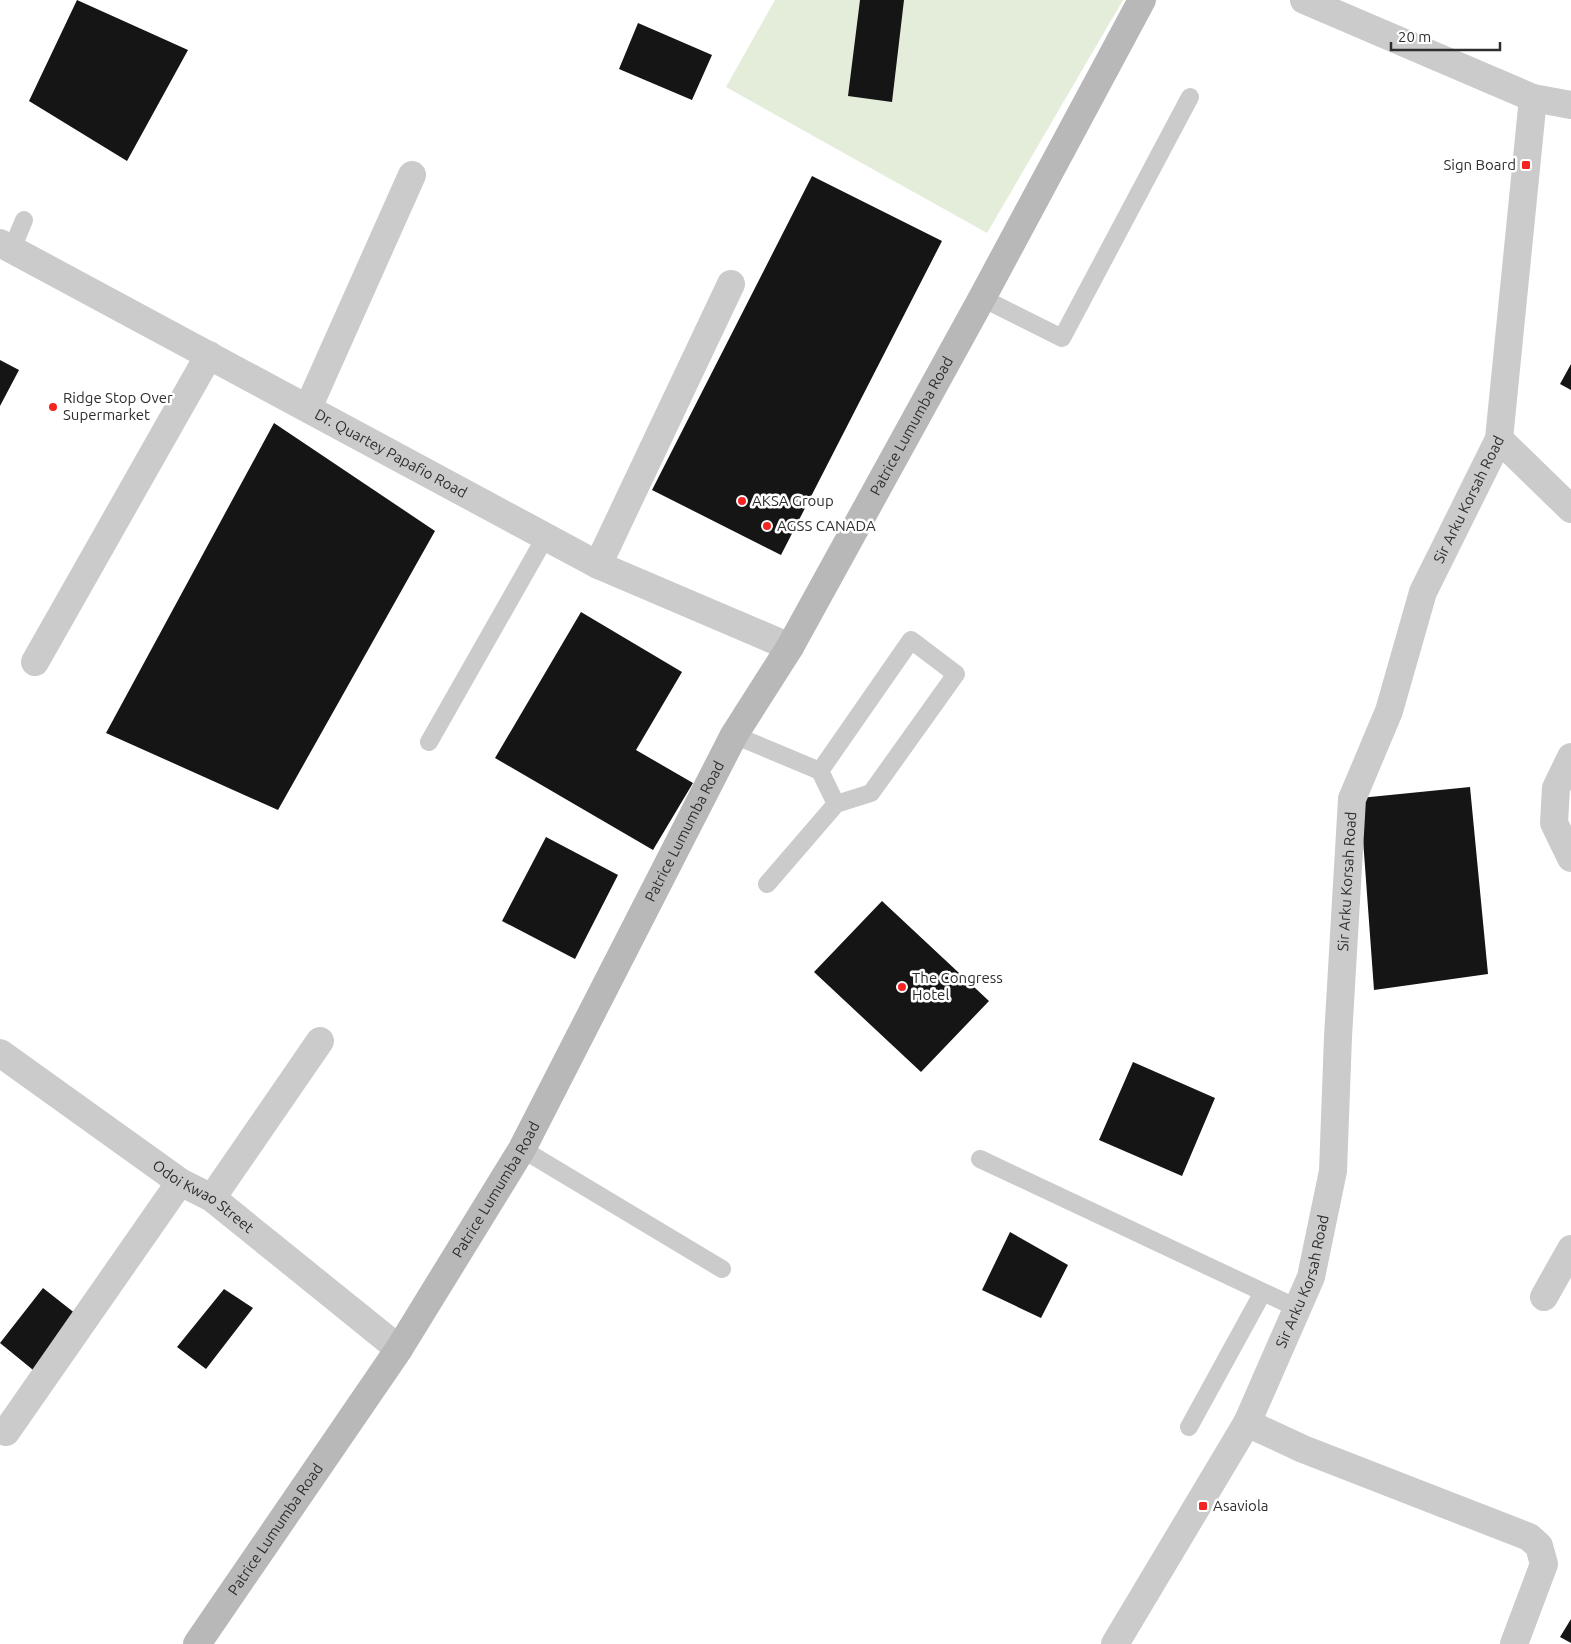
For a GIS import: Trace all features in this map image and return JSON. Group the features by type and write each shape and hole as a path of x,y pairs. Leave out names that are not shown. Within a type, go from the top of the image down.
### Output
{"street":[{"name":"Patrice Lumumba Road","path":"197,1644 400,1349 522,1149 734,735 790,647 982,298 1142,0"},
{"path":"1304,0 1533,98 1571,105"},
{"name":"Sir Arku Korsah Road","path":"1115,1644 1247,1423 1311,1277 1333,1171 1338,1038 1352,799 1389,711 1423,592 1499,439 1533,98"},
{"path":"308,408 412,175"},
{"name":"Dr. Quartey Papafio Road","path":"6,246 598,565 790,647"},
{"path":"598,565 731,284"},
{"path":"35,662 209,355"},
{"path":"1499,439 1571,509"},
{"path":"1571,757 1556,788 1554,823 1571,858"},
{"path":"212,1198 320,1041"},
{"name":"Odoi Kwao Street","path":"0,1053 180,1182 212,1198 400,1349"},
{"path":"6,1432 180,1182"},
{"path":"1544,1297 1571,1249"},
{"path":"1247,1423 1303,1449 1529,1536 1539,1546 1544,1564 1514,1644"}],"lane":[{"path":"982,298 1062,338 1190,98"},
{"path":"6,246 24,220"},
{"path":"430,742 546,536"},
{"path":"767,884 836,804 871,793 956,674 911,640 820,771"},
{"path":"734,735 820,771 836,804"},
{"path":"522,1149 722,1269"},
{"path":"980,1159 1297,1308"},
{"path":"1189,1427 1263,1292"}],"green space":[{"path":"775,0 1123,0 987,233 726,87"}],"building":[{"path":"77,0 188,50 127,161 29,101"},
{"path":"860,0 904,0 892,102 848,96"},
{"path":"638,23 712,55 692,100 619,69"},
{"path":"812,176 942,241 781,555 652,490"},
{"path":"0,360 19,370 0,406"},
{"path":"1571,364 1571,390 1560,384"},
{"path":"274,423 435,531 278,810 106,733"},
{"path":"581,612 682,672 636,750 693,783 653,850 495,758"},
{"path":"1470,787 1488,974 1374,990 1360,798"},
{"path":"546,837 618,875 575,959 502,921"},
{"name":"The Congress Hotel","path":"882,901 989,1001 921,1072 814,972"},
{"path":"1133,1062 1215,1098 1182,1176 1099,1140"},
{"path":"1010,1232 1068,1265 1041,1318 982,1290"},
{"path":"43,1288 81,1318 38,1374 0,1343"},
{"path":"224,1289 253,1308 206,1369 177,1347"},
{"path":"1571,1619 1571,1643 1560,1637"}],"place":[{"name":"Sign Board","path":"1526,165"},
{"name":"Ridge Stop Over Supermarket","path":"53,407"},
{"name":"AKSA Group","path":"742,501"},
{"name":"AGSS CANADA","path":"767,526"},
{"name":"The Congress Hotel","path":"902,987"},
{"name":"Asaviola","path":"1203,1506"}]}
